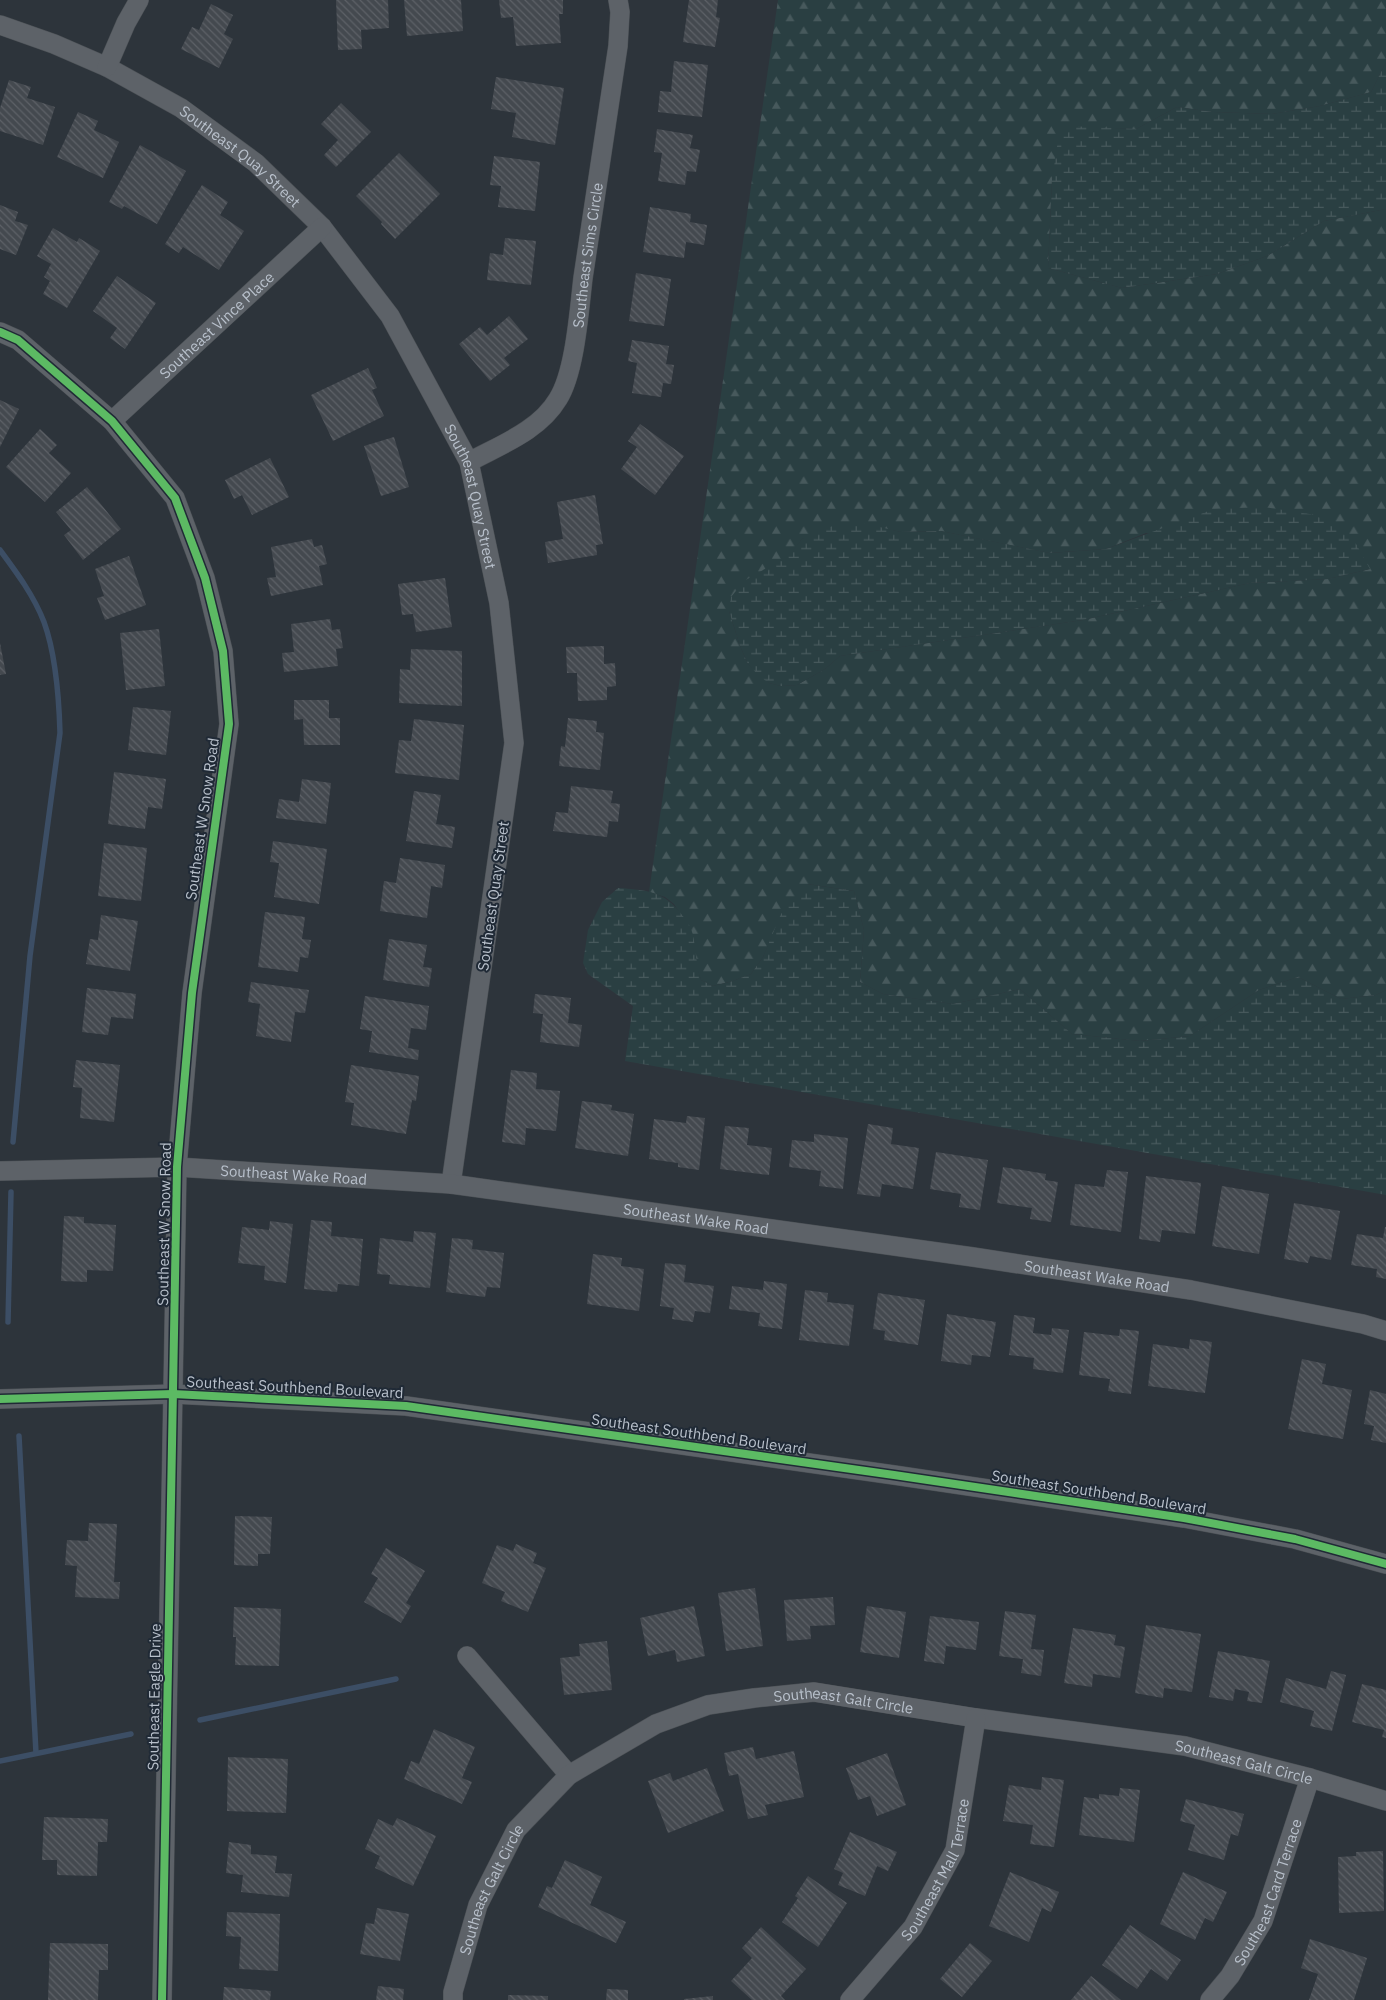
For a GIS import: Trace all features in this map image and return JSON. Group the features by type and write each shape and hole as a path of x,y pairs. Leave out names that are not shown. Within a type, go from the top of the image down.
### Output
{"street":[{"path":"107,67 126,23 139,0"},
{"name":"Southeast Sims Circle","path":"469,462 526,431 545,416 566,384 576,334 618,46 620,12 618,0"},
{"name":"Southeast Quay Street","path":"0,25 54,44 107,67 181,108 256,163 322,228 390,316 469,462 499,603 514,743 451,1184"},
{"name":"Southeast Vince Place","path":"112,420 322,228"},
{"name":"Southeast W Snow Road","path":"0,332 18,340 112,420 175,498 205,578 223,651 229,724 192,993 177,1166 173,1394"},
{"name":"Southeast Wake Road","path":"0,1170 177,1166 451,1184 973,1257 1191,1290 1363,1324 1386,1331"},
{"name":"Southeast Southbend Boulevard","path":"0,1399 173,1394 406,1406 1184,1518 1296,1539 1386,1564"},
{"name":"Southeast Eagle Drive","path":"162,2000 173,1394"},
{"path":"467,1656 569,1775"},
{"name":"Southeast Galt Circle","path":"453,2000 453,1992 478,1904 516,1830 569,1775 656,1724 708,1705 814,1692 976,1718 1185,1746 1310,1778 1386,1801"},
{"name":"Southeast Mall Terrace","path":"850,2000 914,1927 955,1850 976,1718"},
{"name":"Southeast Card Terrace","path":"1210,2000 1230,1976 1263,1921 1310,1778"}],"green space":[{"path":"778,0 1386,0 1386,62 1371,92 1320,106 1272,114 1213,112 1177,107 1136,129 1068,127 1052,180 1048,268 1122,288 1217,274 1267,256 1324,221 1386,209 1386,990 1376,995 1341,999 1298,977 1259,990 1190,1036 1140,1041 1072,1034 1020,989 953,1004 883,994 860,982 864,930 854,891 808,884 782,914 763,957 751,974 713,986 701,980 697,968 692,933 674,904 665,897 649,892","holes":["858,523 901,532 941,531 1049,553 1106,549 1146,533 1370,569 1328,579 1250,583 1083,620 840,656 825,669 797,685 781,686 769,683 748,664 729,611 774,565 790,555 802,539"]},
{"path":"1386,62 1386,209 1324,221 1267,256 1217,274 1122,288 1048,268 1052,180 1058,140 1068,126 1136,129 1177,107 1213,112 1272,114 1320,106 1371,92"},
{"path":"1264,507 1316,515 1355,542 1370,569 1328,579 1250,583 1083,620 840,656 825,669 797,685 781,686 769,683 760,677 748,664 729,611 731,597 744,581 789,555 802,539 824,528 858,522 901,532 941,531 1050,553 1106,549 1214,509"},
{"path":"807,884 854,891 864,930 860,982 883,994 953,1004 1020,989 1072,1034 1140,1041 1190,1036 1259,990 1298,977 1341,999 1376,995 1386,990 1386,1195 625,1061 633,1006 588,974 583,963 588,930 602,902 618,888 654,893 669,901 689,924 693,935 701,980 713,986 751,974 763,957 781,914"}],"building":[{"path":"336,0 388,0 389,28 361,30 362,49 338,50"},
{"path":"404,0 461,0 463,31 407,36"},
{"path":"499,0 563,0 563,14 559,14 561,43 516,46 513,17 501,18"},
{"path":"689,0 718,0 716,17 720,18 715,47 683,42"},
{"path":"211,4 233,15 224,34 233,39 219,68 181,49 192,27 199,30"},
{"path":"674,61 708,65 702,117 658,112 660,91 671,92"},
{"path":"496,77 564,88 555,145 512,137 516,113 491,109"},
{"path":"9,80 31,87 27,98 55,107 43,145 0,131 0,108"},
{"path":"341,103 371,132 336,167 324,155 338,140 321,124"},
{"path":"78,112 98,121 94,130 119,142 103,178 57,157"},
{"path":"657,129 693,135 690,148 700,150 696,172 687,171 685,185 658,181 662,153 654,152"},
{"path":"140,145 186,171 157,224 124,206 122,209 109,202"},
{"path":"399,153 440,194 395,239 381,224 382,222 356,196"},
{"path":"494,156 540,162 535,211 498,207 501,186 490,185"},
{"path":"202,185 228,202 220,215 244,231 219,270 183,247 179,253 165,244"},
{"path":"0,205 18,212 15,221 28,225 16,255 0,249"},
{"path":"650,207 691,214 690,222 707,225 704,245 686,242 684,258 643,252"},
{"path":"53,228 77,242 79,238 100,251 67,308 43,294 50,281 44,277 51,264 37,256"},
{"path":"505,238 536,241 531,285 487,280 490,253 503,255"},
{"path":"636,273 671,279 664,326 629,321"},
{"path":"117,276 156,303 125,349 110,338 117,328 93,311"},
{"path":"509,316 528,339 504,358 510,365 490,381 459,344 480,327 487,335"},
{"path":"632,340 669,346 666,364 674,365 671,384 663,383 661,397 632,393 637,363 628,361"},
{"path":"368,368 377,388 372,390 384,416 333,441 311,395"},
{"path":"0,400 19,409 0,447"},
{"path":"640,424 684,456 655,495 621,469 637,447 628,441"},
{"path":"40,429 57,445 49,453 71,473 45,502 6,467"},
{"path":"394,437 409,487 381,496 364,446"},
{"path":"270,458 289,497 252,515 242,495 234,499 225,480"},
{"path":"87,487 121,529 83,560 64,535 71,530 56,512"},
{"path":"595,495 603,544 596,545 597,555 548,563 545,542 563,539 557,502"},
{"path":"312,539 314,547 322,545 327,564 319,566 323,585 271,596 267,578 276,577 271,547"},
{"path":"129,556 146,605 105,620 97,598 104,596 95,569"},
{"path":"445,578 452,627 416,632 413,614 402,615 398,584"},
{"path":"330,619 332,630 340,629 343,648 336,649 338,666 284,672 282,653 294,652 291,624"},
{"path":"159,629 165,686 126,690 120,633"},
{"path":"0,643 6,674 0,675"},
{"path":"604,646 604,664 615,663 616,686 607,687 607,700 578,701 577,673 567,673 566,647"},
{"path":"411,649 462,651 462,706 399,703 400,669 410,670"},
{"path":"294,700 329,700 329,718 340,718 340,745 304,745 303,719 294,720"},
{"path":"133,707 171,711 166,755 128,750"},
{"path":"568,718 597,721 596,732 604,733 600,770 559,766 561,746 565,747"},
{"path":"414,719 464,725 459,780 395,773 399,740 411,741"},
{"path":"114,772 166,779 162,809 148,807 145,829 108,824"},
{"path":"302,779 331,783 326,824 276,818 279,799 299,802"},
{"path":"571,786 613,791 611,803 620,804 618,822 609,821 607,837 553,831 556,812 568,813"},
{"path":"414,791 441,795 436,824 455,827 452,848 406,841"},
{"path":"273,841 327,849 319,904 274,897 279,863 270,862"},
{"path":"104,843 147,848 141,901 98,896"},
{"path":"400,858 445,865 442,888 431,886 427,918 380,911 384,881 396,883"},
{"path":"265,912 305,917 302,939 311,940 308,958 300,957 298,972 258,967"},
{"path":"101,915 138,921 130,971 86,964 90,939 98,940"},
{"path":"389,939 427,945 423,967 432,968 429,987 383,980"},
{"path":"251,982 309,990 305,1013 295,1012 291,1042 256,1036 260,1004 248,1002"},
{"path":"87,988 136,994 133,1019 111,1017 108,1035 82,1032"},
{"path":"535,994 571,998 568,1023 582,1025 579,1047 540,1042 543,1014 533,1013"},
{"path":"365,996 429,1006 426,1030 411,1028 408,1048 419,1050 418,1060 369,1052 372,1031 360,1029"},
{"path":"76,1060 120,1065 114,1122 80,1118 82,1088 73,1087"},
{"path":"351,1065 419,1076 416,1101 412,1100 406,1134 351,1125 354,1103 345,1102"},
{"path":"511,1070 537,1073 536,1089 560,1091 556,1131 526,1128 525,1145 502,1142"},
{"path":"582,1101 612,1105 611,1110 634,1114 628,1156 575,1148"},
{"path":"687,1116 705,1118 699,1170 678,1167 678,1163 649,1159 654,1119 686,1123"},
{"path":"868,1124 893,1128 891,1144 919,1148 913,1189 882,1184 880,1197 857,1194"},
{"path":"725,1126 749,1128 747,1145 772,1148 769,1175 720,1169"},
{"path":"814,1134 848,1138 843,1189 819,1186 821,1171 789,1167 792,1140 814,1142"},
{"path":"936,1152 988,1160 980,1210 959,1207 961,1194 930,1189"},
{"path":"1003,1167 1046,1174 1045,1180 1058,1182 1051,1222 1030,1219 1032,1208 997,1203"},
{"path":"1107,1170 1128,1172 1121,1232 1070,1225 1075,1184 1104,1187"},
{"path":"1146,1176 1201,1183 1195,1234 1162,1230 1160,1242 1139,1239"},
{"path":"1222,1186 1269,1194 1259,1254 1212,1246"},
{"path":"1294,1203 1340,1211 1331,1260 1310,1256 1308,1263 1284,1259"},
{"path":"64,1216 84,1217 84,1223 116,1225 113,1271 87,1270 87,1282 61,1281"},
{"path":"311,1220 332,1222 331,1236 363,1239 359,1286 338,1284 337,1292 304,1289"},
{"path":"270,1221 293,1224 286,1283 264,1280 265,1266 238,1263 242,1227 269,1230"},
{"path":"1385,1227 1386,1279 1376,1277 1377,1269 1351,1265 1357,1234 1383,1238"},
{"path":"414,1231 436,1233 430,1288 389,1284 390,1275 377,1274 380,1238 413,1242"},
{"path":"452,1238 473,1240 472,1249 504,1253 500,1288 487,1287 485,1297 446,1292"},
{"path":"593,1254 622,1258 621,1266 644,1269 639,1311 587,1304"},
{"path":"665,1263 686,1265 684,1282 714,1286 710,1313 695,1311 693,1322 672,1319 674,1308 660,1306"},
{"path":"764,1281 787,1284 782,1329 758,1326 760,1313 729,1309 732,1286 763,1290"},
{"path":"805,1290 828,1293 827,1302 854,1305 849,1346 799,1340"},
{"path":"878,1293 925,1300 918,1345 884,1340 885,1331 873,1329"},
{"path":"947,1314 996,1322 990,1357 972,1355 971,1365 941,1361"},
{"path":"1014,1315 1035,1318 1033,1333 1051,1335 1052,1328 1069,1330 1063,1373 1033,1369 1034,1358 1009,1355"},
{"path":"1120,1329 1139,1331 1131,1394 1108,1391 1110,1379 1079,1375 1084,1332 1119,1336"},
{"path":"1190,1339 1212,1342 1205,1393 1148,1386 1153,1344 1189,1349"},
{"path":"1302,1359 1326,1364 1322,1384 1352,1390 1343,1439 1288,1429"},
{"path":"1370,1390 1386,1394 1386,1443 1371,1440 1374,1426 1364,1424"},
{"path":"235,1516 272,1517 270,1554 258,1554 258,1566 234,1565"},
{"path":"89,1523 117,1524 114,1582 120,1582 119,1599 75,1597 77,1566 65,1565 67,1540 88,1541"},
{"path":"516,1544 537,1553 533,1563 546,1568 528,1612 501,1601 505,1592 482,1583 497,1545 513,1551"},
{"path":"386,1548 425,1571 406,1603 411,1606 401,1623 364,1602 378,1578 371,1574"},
{"path":"755,1588 763,1646 726,1651 718,1593"},
{"path":"833,1597 835,1625 810,1626 811,1639 787,1641 784,1600"},
{"path":"694,1606 705,1656 677,1662 675,1650 648,1656 640,1618"},
{"path":"867,1606 906,1612 899,1658 860,1652"},
{"path":"234,1607 281,1609 279,1666 235,1665 236,1637 233,1637"},
{"path":"1005,1611 1036,1615 1031,1649 1044,1650 1041,1676 1021,1673 1023,1659 999,1656"},
{"path":"930,1616 979,1622 976,1650 946,1646 944,1664 924,1661"},
{"path":"1146,1625 1201,1634 1192,1692 1164,1688 1163,1698 1135,1693"},
{"path":"1073,1628 1116,1635 1114,1645 1125,1647 1120,1678 1093,1674 1092,1687 1064,1683"},
{"path":"607,1641 612,1690 564,1695 560,1658 580,1656 579,1644"},
{"path":"1218,1651 1270,1661 1262,1703 1247,1701 1249,1692 1235,1689 1233,1701 1209,1697"},
{"path":"1331,1671 1346,1675 1332,1731 1310,1726 1314,1711 1280,1702 1286,1678 1326,1689"},
{"path":"1362,1684 1386,1690 1386,1738 1382,1737 1384,1730 1352,1722"},
{"path":"434,1729 475,1747 462,1778 472,1782 462,1804 404,1779 411,1761 419,1764"},
{"path":"753,1747 756,1759 794,1751 804,1797 765,1805 768,1815 748,1819 738,1774 729,1776 724,1753"},
{"path":"887,1753 906,1805 877,1816 870,1796 858,1800 846,1768"},
{"path":"228,1757 288,1759 286,1813 227,1811"},
{"path":"707,1768 724,1811 668,1833 648,1781 670,1773 673,1781"},
{"path":"1042,1777 1064,1780 1054,1847 1030,1844 1033,1825 1003,1821 1009,1785 1041,1790"},
{"path":"1120,1788 1140,1790 1134,1842 1079,1835 1084,1797 1099,1799 1099,1794 1119,1796"},
{"path":"1186,1799 1244,1814 1238,1836 1231,1834 1224,1860 1188,1850 1195,1825 1180,1821"},
{"path":"44,1817 108,1819 107,1842 98,1842 97,1876 57,1875 57,1860 42,1860"},
{"path":"397,1818 436,1836 413,1886 375,1868 380,1856 365,1849 378,1819 393,1826"},
{"path":"850,1832 897,1852 888,1871 877,1866 865,1896 838,1885 843,1873 834,1869"},
{"path":"229,1842 251,1845 251,1854 277,1856 275,1873 292,1874 289,1897 241,1892 243,1875 226,1873"},
{"path":"1383,1851 1384,1911 1339,1913 1338,1857 1356,1856 1356,1852"},
{"path":"565,1860 602,1877 590,1905 626,1922 616,1943 538,1907 547,1886 552,1888"},
{"path":"1010,1872 1059,1892 1051,1912 1042,1908 1029,1942 989,1926"},
{"path":"1183,1872 1227,1892 1213,1922 1205,1918 1195,1940 1160,1924"},
{"path":"808,1876 847,1903 818,1947 782,1922 798,1898 795,1896"},
{"path":"377,1908 409,1914 400,1961 360,1954 366,1923 374,1924"},
{"path":"227,1912 280,1914 278,1971 239,1969 241,1937 226,1936"},
{"path":"1130,1925 1181,1960 1167,1981 1151,1969 1137,1989 1102,1965"},
{"path":"761,1927 806,1969 781,1996 785,2000 752,2000 731,1981 752,1958 742,1948"},
{"path":"1310,1939 1367,1958 1354,2000 1309,2000 1318,1974 1301,1968"},
{"path":"50,1943 108,1944 108,1970 99,1970 98,2000 48,2000"},
{"path":"970,1943 992,1961 962,1997 940,1979"},
{"path":"1091,1976 1121,2000 1071,2000"},
{"path":"378,1986 404,1989 403,2000 376,2000"},
{"path":"224,1987 271,1991 270,2000 223,2000"},
{"path":"607,1989 628,1990 628,2000 606,2000"},
{"path":"508,1995 548,1996 548,2000 508,2000"},
{"path":"713,1996 713,2000 684,2000 684,1999"}],"waterway":[{"path":"0,550 19,576 44,622 54,662 58,691 60,733 30,956 13,1142"},
{"path":"8,1322 11,1192"},
{"path":"19,1436 36,1753"},
{"path":"200,1720 396,1679"},
{"path":"0,1761 131,1734"}],"cycle path":[{"path":"0,332 18,340 112,421 175,498 205,578 223,651 229,724 192,993 177,1167 162,2000"},
{"path":"0,1399 173,1394 406,1406 1184,1518 1295,1539 1386,1564"}]}
